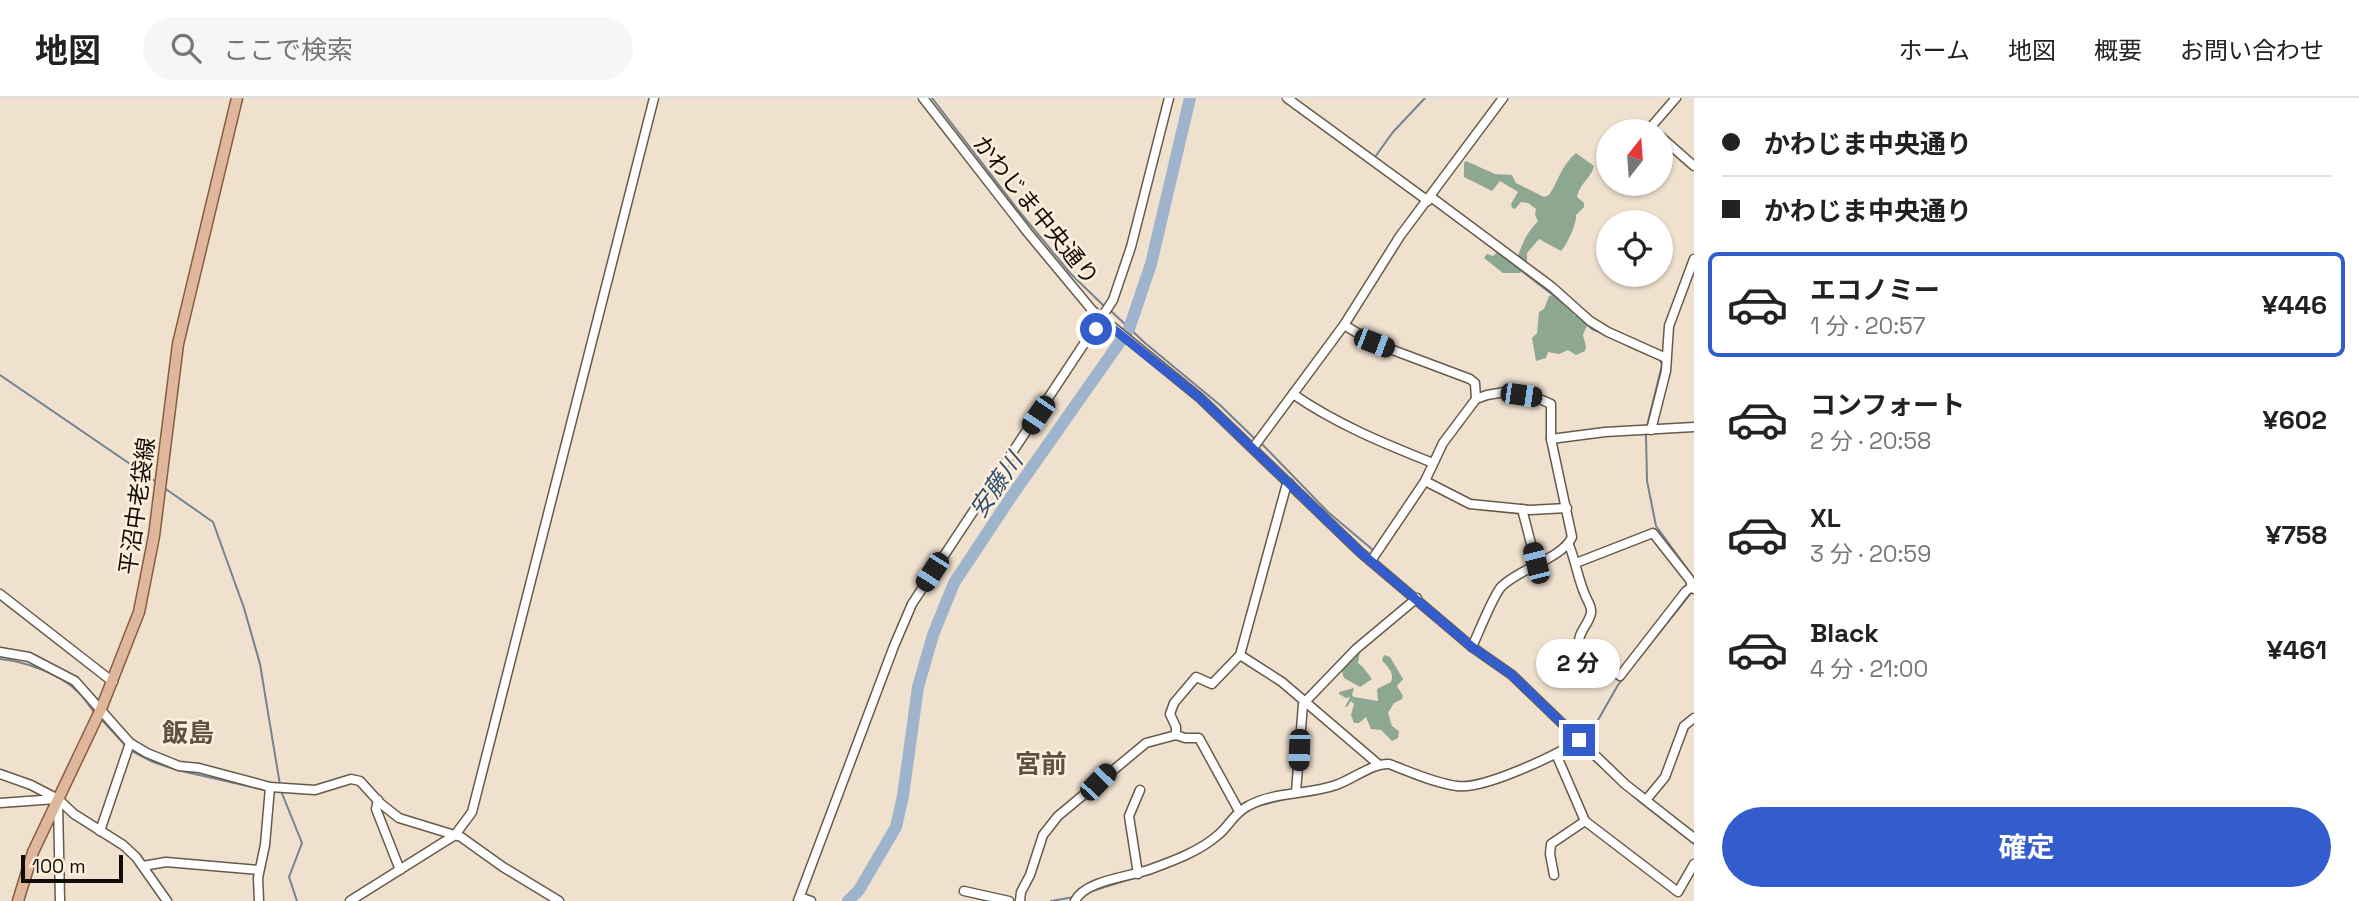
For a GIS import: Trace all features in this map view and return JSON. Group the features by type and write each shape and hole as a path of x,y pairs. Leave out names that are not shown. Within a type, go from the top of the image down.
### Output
{"main road":[{"name":"平沼中老袋線","path":"18,901 33,852 113,682 139,612 154,536 178,344 237,98"}],"street":[{"path":"350,901 455,835 469,818 474,806 654,98"},
{"name":"かわじま中央通り","path":"923,98 1076,293 1102,320 1200,398 1371,561 1472,647 1512,675 1579,740 1646,800 1694,838"},
{"path":"811,901 799,899 912,604 1113,300 1124,271 1169,98"},
{"path":"1287,98 1552,287 1590,321 1666,358"},
{"path":"1253,448 1344,325 1400,236 1503,98"},
{"path":"1658,119 1676,98"},
{"path":"1673,148 1694,166"},
{"path":"1651,430 1666,370 1669,326 1694,259"},
{"path":"1344,325 1374,343 1470,379 1475,383 1476,399"},
{"path":"1371,561 1425,481 1456,423 1476,399 1487,394 1505,393 1546,400 1551,404 1551,439 1572,529 1569,545 1591,613 1579,635 1579,643 1620,676 1693,588 1690,580 1653,533 1576,562"},
{"path":"1293,394 1356,431 1433,463"},
{"path":"1551,439 1694,427"},
{"path":"1425,481 1470,504 1522,509 1566,508"},
{"path":"1176,734 1170,714 1174,703 1196,677 1212,684 1241,655 1289,483"},
{"path":"1522,509 1536,563"},
{"path":"1472,647 1501,588 1536,563 1569,545"},
{"path":"0,594 113,682"},
{"path":"1296,792 1301,709 1305,702 1356,649 1417,598"},
{"path":"0,652 29,657 75,681 130,743 147,753 179,766 200,768 270,787 315,790 351,779 360,781 399,818 472,843 503,867 559,901"},
{"path":"1241,655 1282,682 1378,764"},
{"path":"1646,800 1665,777 1684,726 1694,718"},
{"path":"1020,901 1043,835 1058,816 1141,746 1176,734 1185,738 1199,738 1239,811"},
{"path":"1066,901 1075,901 1084,889 1164,865 1206,844 1227,827 1239,811 1251,804 1296,792 1324,789 1354,778 1378,764 1390,764 1460,787 1516,772 1579,740"},
{"path":"100,831 121,761 130,743"},
{"path":"1556,754 1585,821 1678,892 1694,864"},
{"path":"0,774 31,785 58,799 74,814 123,845 143,866 167,901"},
{"path":"259,901 259,870 265,845 270,787"},
{"path":"1138,874 1129,816 1140,790"},
{"path":"0,803 58,799"},
{"path":"58,799 60,901"},
{"path":"377,800 376,809 400,870"},
{"path":"1554,875 1551,844 1585,821"},
{"path":"143,866 166,862 259,870"},
{"path":"964,891 1010,901"}],"green space":[{"path":"1576,153 1594,166 1578,192 1577,197 1584,203 1584,207 1576,215 1566,244 1561,251 1539,239 1527,253 1527,262 1520,273 1503,273 1484,258 1487,254 1493,256 1499,251 1516,262 1524,240 1538,221 1536,209 1521,202 1515,209 1512,208 1511,204 1518,192 1500,181 1492,191 1464,177 1464,163 1466,161 1495,174 1512,175 1516,183 1544,197 1549,195"},
{"path":"1556,295 1575,316 1580,316 1588,323 1583,335 1585,351 1576,355 1568,350 1559,354 1548,352 1546,358 1536,361 1532,338 1537,333 1539,312 1544,309 1549,296"},
{"path":"1360,651 1358,663 1372,679 1360,687 1344,678 1341,669 1342,661"},
{"path":"1384,655 1390,657 1403,679 1397,686 1402,699 1394,703 1388,713 1392,726 1399,731 1398,738 1392,741 1381,730 1371,729 1366,717 1359,723 1354,723 1351,715 1354,704 1351,701 1345,707 1350,697 1339,694 1354,688 1354,697 1378,701 1377,689 1391,682 1392,678 1390,670 1382,660"}],"waterway":[{"path":"932,98 1018,210 1071,274 1104,306"},
{"name":"安藤川","path":"848,901 859,890 896,827 903,796 918,687 933,635 954,583 1129,329 1151,264 1190,98"},
{"path":"1375,157 1393,132 1425,98"},
{"path":"1465,227 1567,306 1592,329 1604,334"},
{"path":"1111,311 1220,405 1256,440"},
{"path":"1628,346 1660,360 1662,365 1647,426"},
{"path":"0,375 155,481"},
{"path":"1646,435 1647,481 1656,526 1694,578"},
{"path":"1261,443 1328,512 1373,550"},
{"path":"163,487 213,522 244,608 260,664 280,785"},
{"path":"1586,741 1618,685 1692,592"},
{"path":"0,659 30,666 61,679 80,693 95,713"},
{"path":"101,719 126,746"},
{"path":"1568,751 1581,744"},
{"path":"1579,747 1640,802 1694,844"},
{"path":"130,750 177,770 265,790"},
{"path":"1358,779 1374,771"},
{"path":"1456,790 1468,790"},
{"path":"274,791 314,794"},
{"path":"281,791 302,843 289,877 297,901"},
{"path":"1315,794 1330,791"},
{"path":"1254,807 1289,798"},
{"path":"380,808 395,820"},
{"path":"403,823 445,836"},
{"path":"1092,891 1134,878"},
{"path":"1051,901 1074,897"}],"district":[{"name":"飯島","path":"188,733"},
{"name":"宮前","path":"1041,764"}],"route":[{"path":"1096,329 1102,320 1200,398 1360,552 1472,647 1512,675 1579,740"}]}
